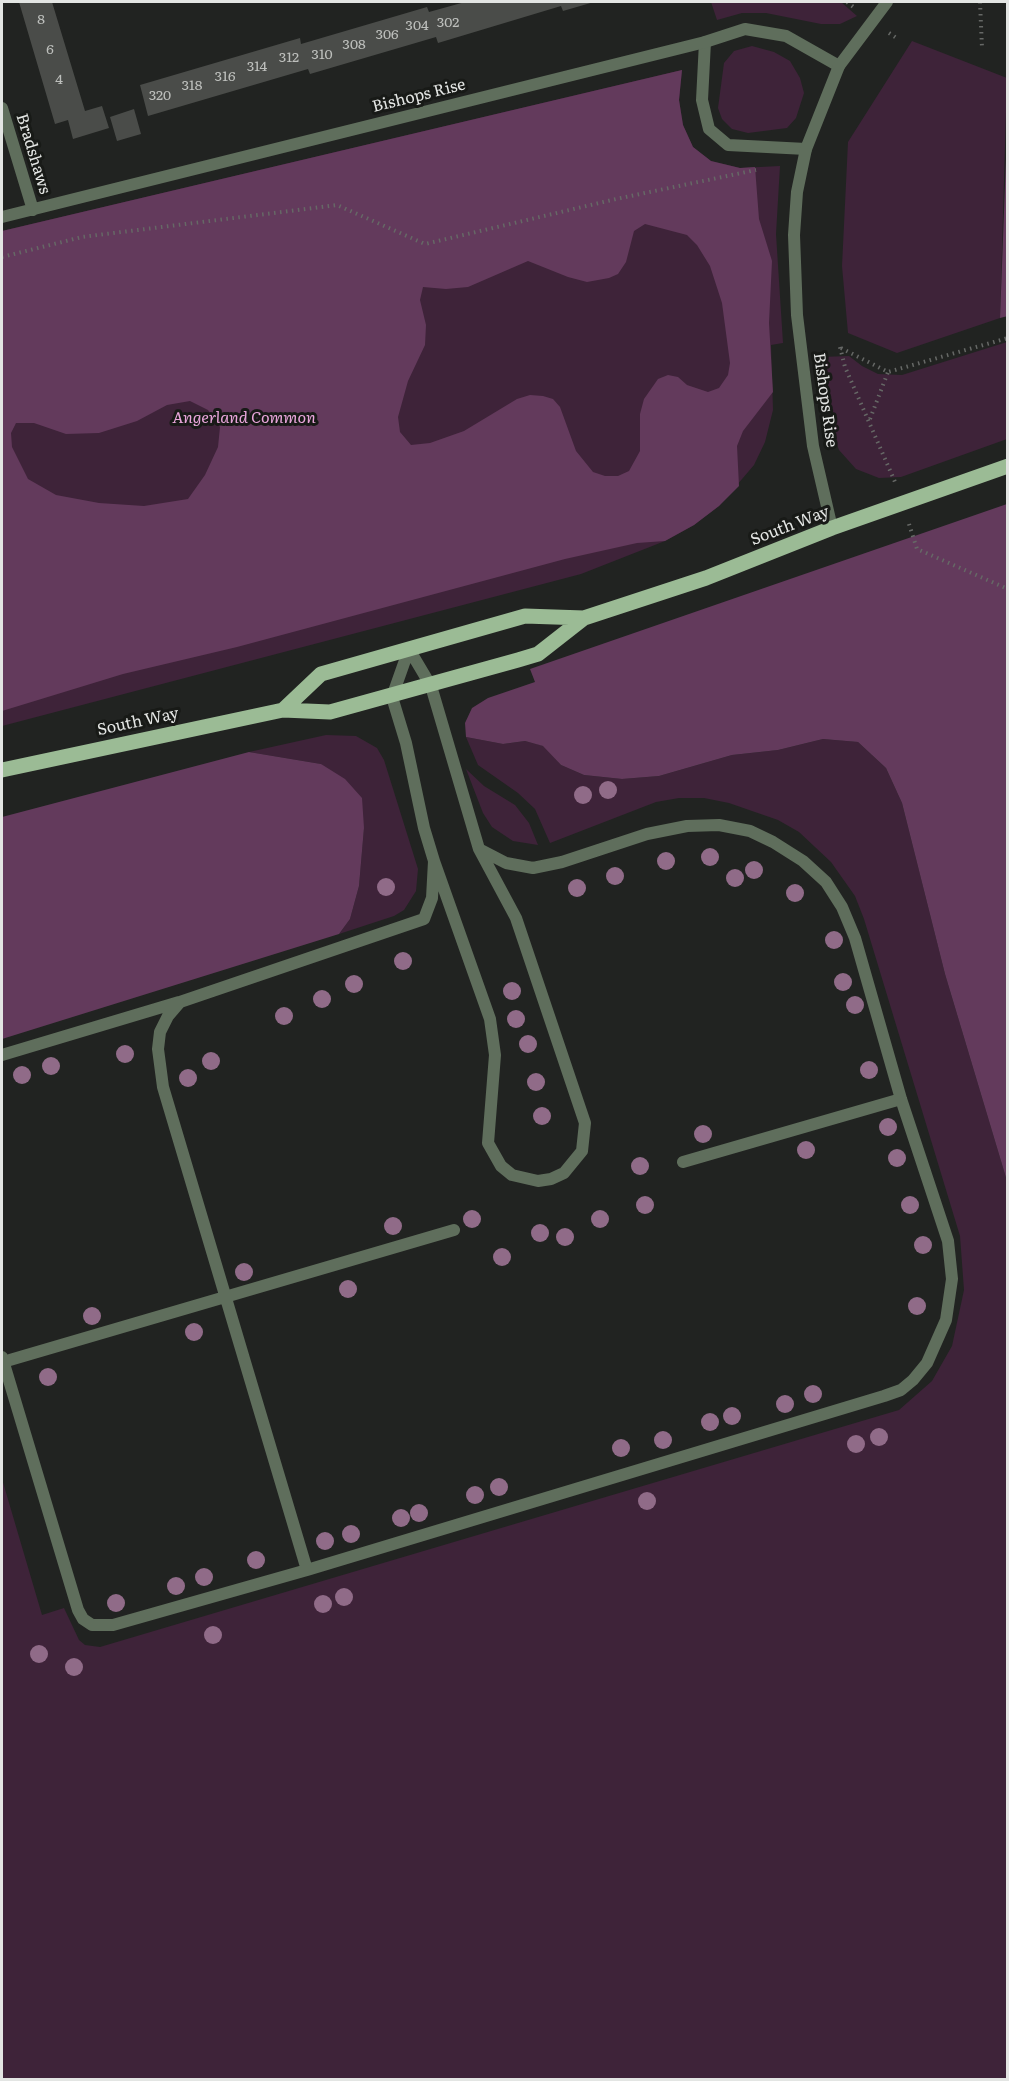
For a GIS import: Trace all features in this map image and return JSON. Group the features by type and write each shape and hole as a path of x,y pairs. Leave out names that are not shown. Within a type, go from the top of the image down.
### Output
{"main road":[{"name":"South Way","path":"2,770 283,710 330,712 392,697 538,654 584,618 706,578 832,528 1008,465"},
{"name":"South Way","path":"283,710 321,674 525,616 584,618"}],"street":[{"name":"Bishops Rise","path":"832,528 813,446 796,315 794,235 797,192 806,149 839,66 887,2"},
{"name":"Bishops Rise","path":"2,217 705,42 745,29 786,36 839,66"},
{"path":"705,42 702,100 708,129 728,145 806,149"},
{"name":"Bradshaws","path":"2,108 33,210"},
{"path":"409,649 431,686 479,849 516,918 585,1123 582,1151 564,1173 551,1179 538,1181 512,1175 501,1167 488,1143 495,1055 490,1019 434,861 406,743 392,697 409,649"},
{"path":"454,1230 2,1360 78,1610 83,1619 92,1625 113,1625 307,1570 884,1396 907,1385 927,1363 938,1341 950,1300 952,1279 948,1240 901,1099 855,938 842,907 826,882 803,861 773,842 750,831 719,825 687,826 647,834 562,862 533,868 506,863 479,849"},
{"path":"2,1055 180,1002 424,919 432,898 434,861"},
{"path":"180,1002 168,1016 160,1032 159,1070 307,1570"},
{"path":"683,1162 901,1099"}],"path":[{"path":"980,2 982,48"},
{"path":"2,256 82,237 338,206 425,244 616,199 759,170 761,146"},
{"path":"893,476 845,367 840,347 888,372 1008,338"},
{"path":"869,420 888,372"},
{"path":"916,549 1008,589"}],"green space":[{"path":"711,2 841,2 857,16 840,24 821,24 766,13 742,13 717,20"},
{"path":"912,41 1007,78 1000,318 897,353 848,333 842,266 848,142"},
{"path":"752,46 774,52 790,61 800,78 804,93 796,118 787,128 748,133 732,129 722,119 718,108 724,63 734,51"},
{"name":"Angerland Common","path":"682,70 679,100 683,125 693,147 711,161 740,168 780,166 776,234 783,343 771,345 773,410 765,442 754,465 719,506 694,525 665,541 581,574 2,726 2,231"},
{"name":"Angerland Common","path":"682,70 679,100 683,125 693,147 711,161 740,168 755,167 759,219 772,261 769,323 773,392 743,431 737,446 739,486 719,506 694,525 665,541 637,543 565,559 237,647 123,674 2,711 2,231","holes":["645,224 687,235 697,245 710,266 722,303 730,363 728,375 719,388 708,392 687,385 678,377 668,375 658,379 644,399 640,414 640,451 629,471 618,476 605,476 593,472 576,451 560,407 553,399 543,396 530,395 517,399 464,431 430,443 411,445 400,432 398,417 408,381 425,345 426,325 420,300 423,287 446,289 468,287 528,261 587,282 609,278 618,274 626,262 634,231","190,401 208,410 220,427 218,447 205,475 188,499 144,506 99,503 56,495 28,479 12,447 11,433 16,423 34,423 66,434 99,433 137,421 167,405"]},
{"path":"1007,132 1008,316 1000,318"},
{"path":"1007,342 1007,439 901,477 879,478 856,469 839,450 832,430 821,357 849,356 878,374 902,375"},
{"path":"1008,504 1007,1181 945,974 902,803 886,768 858,742 823,739 778,750 732,755 659,776 622,779 584,775 561,765 543,746 525,741 503,744 466,737 465,723 472,708 488,698 535,682 530,669"},
{"path":"326,735 356,736 377,748 384,760 418,869 416,891 404,910 394,916 339,934 350,919 359,886 364,828 321,764 249,752"},
{"path":"466,737 503,744 525,741 544,746 561,765 584,775 622,779 659,776 732,755 778,750 823,739 858,742 886,768 902,803 945,974 1007,1181 1007,2079 2,2079 2,1479 42,1615 64,1608 79,1640 85,1645 100,1647 899,1410 932,1381 952,1346 964,1290 960,1236 864,919 855,896 831,862 799,832 778,820 729,803 704,798 679,798 656,802 550,843 535,809 518,793 478,765"},
{"path":"249,752 321,764 345,779 362,798 364,828 359,886 350,919 339,934 2,1039 2,817"},
{"path":"466,769 484,786 515,805 529,823 538,845 513,841 492,827 483,813"}],"building":[{"path":"19,2 52,2 85,111 102,106 109,128 73,139 68,120 55,124"},
{"path":"465,2 594,2 563,11 561,6 438,43 436,37 310,74 308,69 148,116 140,85 300,38 301,44 427,7 429,12"},
{"path":"134,109 141,134 117,141 110,117"}]}
